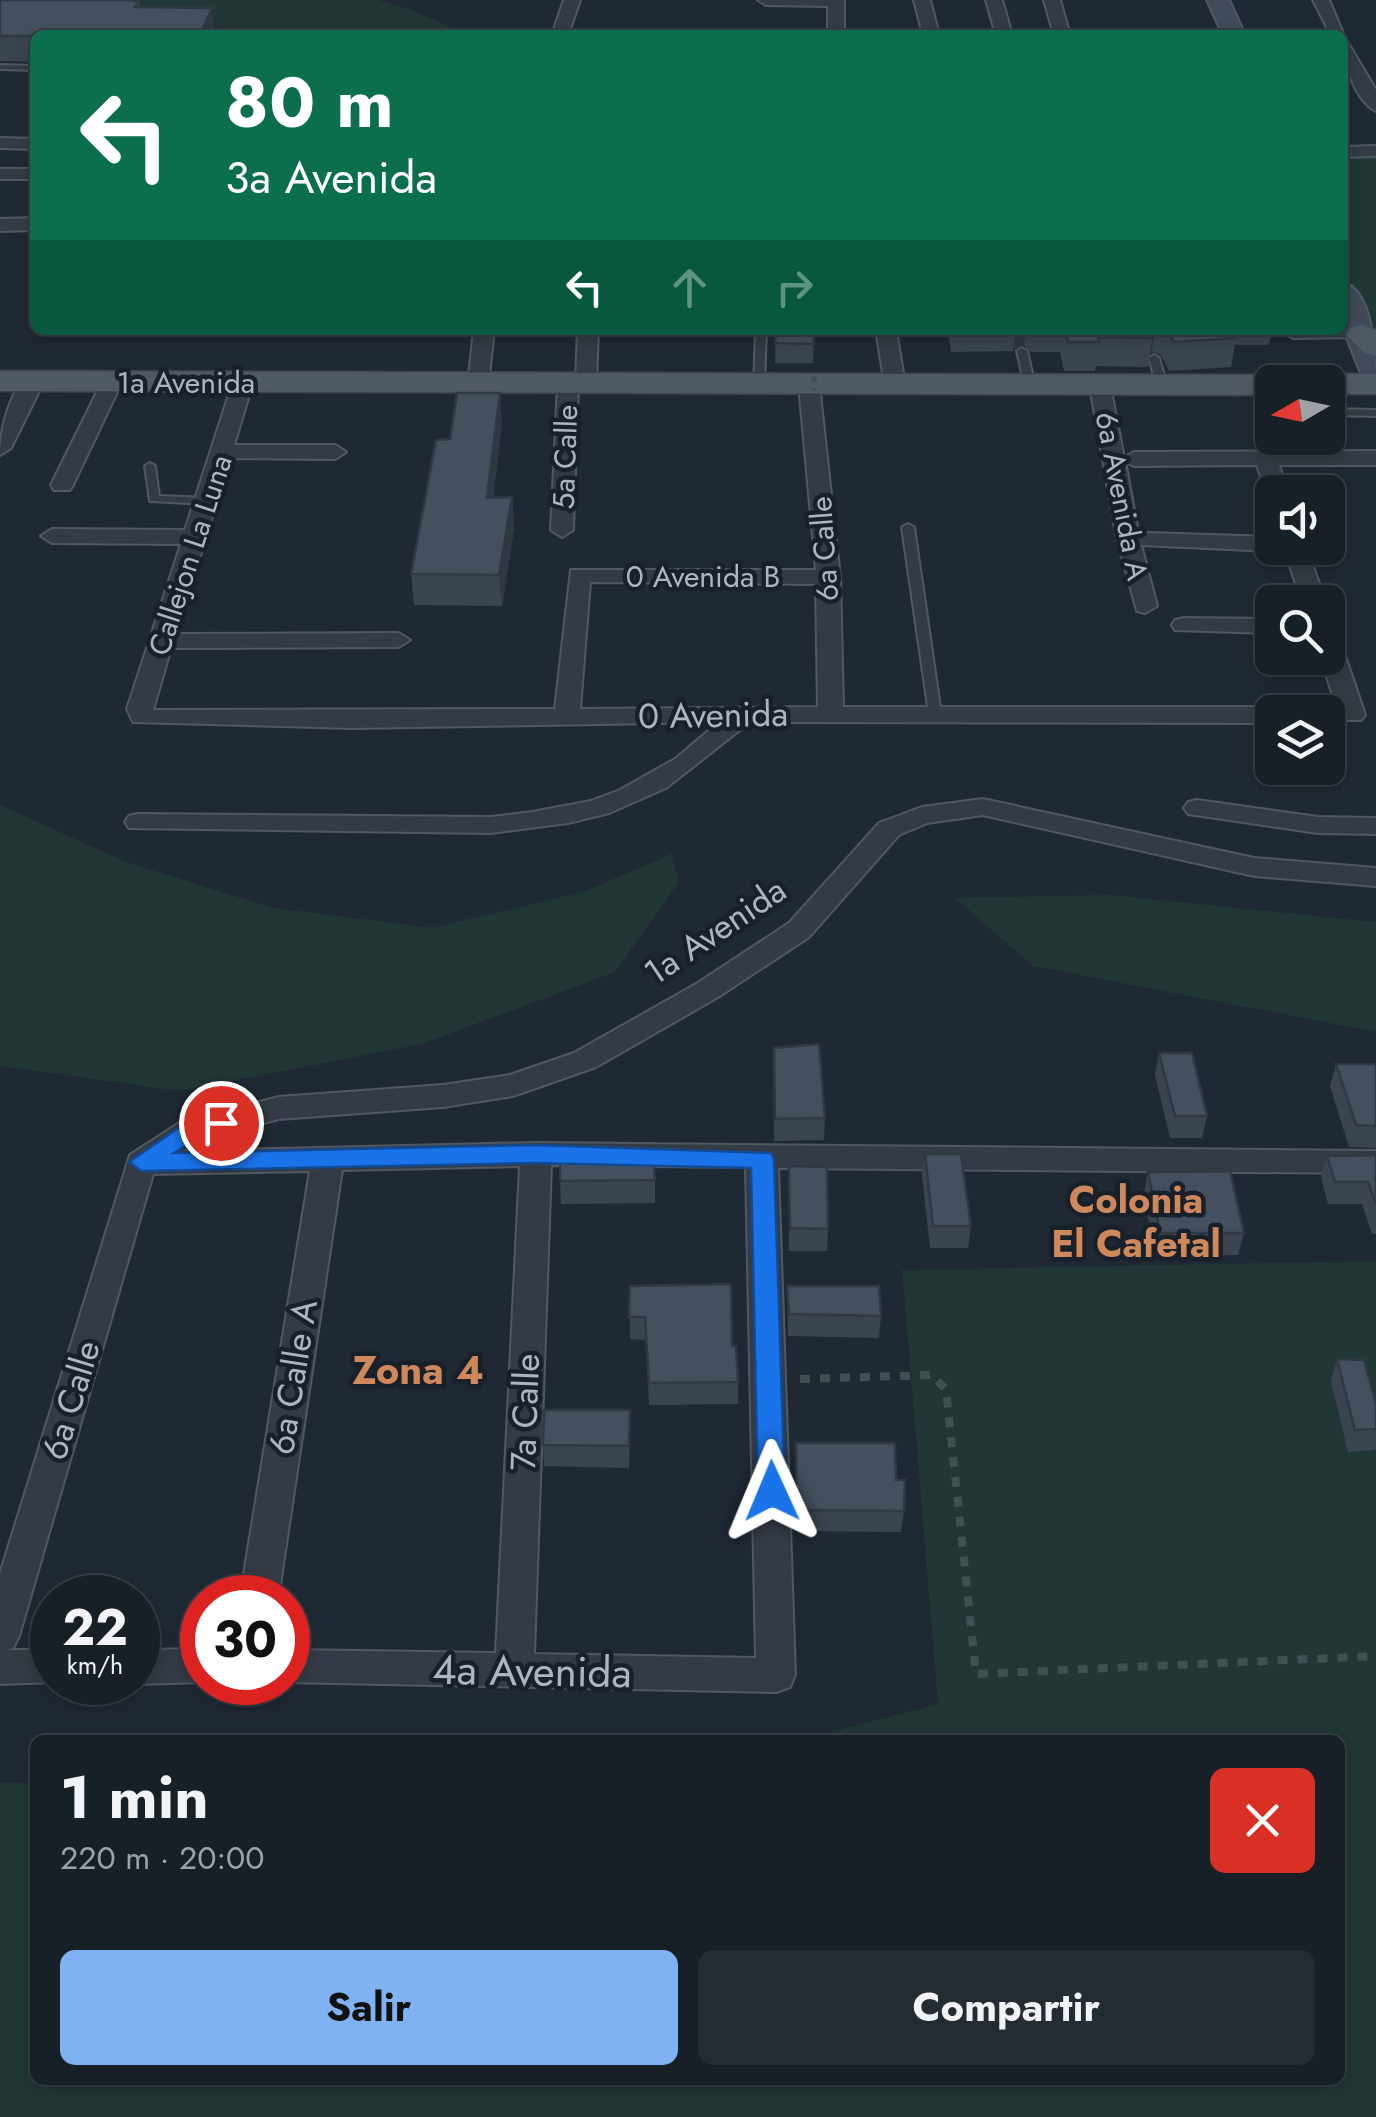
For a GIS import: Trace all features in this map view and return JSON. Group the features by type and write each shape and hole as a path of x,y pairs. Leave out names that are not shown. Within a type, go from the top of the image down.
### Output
{"main road":[{"name":"1a Avenida","path":"0,381 1100,386 1158,372 1255,383"},
{"path":"1345,395 1376,384"}],"street":[{"path":"562,30 572,0"},
{"path":"766,0 837,1 836,30"},
{"path":"922,0 930,30"},
{"path":"994,0 1003,30"},
{"path":"1052,0 1061,30"},
{"path":"1218,0 1232,30"},
{"path":"1321,0 1337,30"},
{"path":"1348,52 1376,106"},
{"path":"0,144 30,144"},
{"path":"1348,152 1376,151"},
{"path":"0,174 30,174"},
{"path":"0,225 30,224"},
{"path":"1348,304 1369,341 1376,373"},
{"path":"478,384 483,335"},
{"name":"5a Calle","path":"562,530 577,384 587,335"},
{"path":"887,335 895,385"},
{"path":"0,448 34,382"},
{"path":"62,485 112,382"},
{"name":"Callejon La Luna","path":"154,719 142,717 140,709 243,382"},
{"name":"6a Calle","path":"812,384 828,577 831,714"},
{"name":"6a Avenida A","path":"1100,386 1127,536 1145,606"},
{"path":"223,451 335,452"},
{"path":"1134,459 1376,458"},
{"path":"1266,459 1271,475"},
{"path":"52,536 196,537"},
{"path":"1148,540 1255,543"},
{"name":"0 Avenida B","path":"567,717 580,576 828,577"},
{"path":"1184,625 1255,626"},
{"path":"162,641 398,640"},
{"path":"1339,675 1352,715"},
{"path":"138,822 491,825 546,820 597,808 656,786 698,758 743,714"},
{"name":"0 Avenida","path":"154,719 1255,715"},
{"name":"1a Avenida","path":"141,1162 192,1130 279,1108 443,1096 513,1085 585,1060 708,990 799,930 889,829 922,815 983,807 1254,867 1376,877"},
{"path":"1197,808 1318,826 1376,826"},
{"path":"141,1162 536,1154 1376,1162"},
{"name":"7a Calle","path":"514,1670 536,1154"},
{"name":"6a Calle A","path":"263,1575 328,1156"},
{"path":"762,1159 769,1380"},
{"name":"6a Calle","path":"0,1636 141,1162"},
{"name":"4a Avenida","path":"310,1666 776,1675 769,1380"},
{"path":"0,1668 30,1667"}],"lane":[{"path":"0,67 30,68"},
{"path":"760,385 761,335"},
{"path":"1293,335 1369,341"},
{"path":"1022,352 1030,386"},
{"path":"1345,401 1376,413"},
{"path":"150,466 154,499 208,501"},
{"path":"908,527 935,714"}],"path":[{"path":"769,1380 931,1375 946,1389 976,1674 1376,1656"}],"green space":[{"path":"21,0 378,0 457,30 231,30 162,26"},
{"path":"1376,156 1376,338 1370,333 1348,277 1348,160"},
{"path":"0,805 126,862 273,908 433,928 585,891 672,854 679,882 615,972 422,1044 180,1091 0,1066"},
{"path":"1110,895 1376,922 1376,1032 1033,966 955,898"},
{"path":"1376,1261 1376,2117 0,2117 0,1783 30,1783 30,2085 1345,2085 1345,1735 819,1735 938,1704 902,1270"}],"building":[{"path":"0,0 123,0 139,1 135,7 212,8 202,30 30,30 30,36 0,36"},
{"path":"776,335 814,335 814,344 775,343"},
{"path":"1066,335 1152,338 1098,337 1099,342 1068,342"},
{"path":"1170,335 1236,338 1174,342"},
{"path":"457,393 500,393 487,498 512,497 499,575 411,574 436,440 450,439"},
{"path":"819,1044 825,1118 775,1119 774,1048"},
{"path":"1159,1053 1192,1053 1207,1116 1175,1116"},
{"path":"1336,1064 1376,1064 1376,1126 1356,1125"},
{"path":"653,1148 655,1180 560,1181 560,1149"},
{"path":"925,1154 961,1154 971,1226 933,1226"},
{"path":"1376,1155 1376,1204 1368,1182 1335,1182 1327,1156"},
{"path":"789,1166 827,1167 828,1229 790,1228"},
{"path":"1230,1171 1244,1233 1160,1233 1148,1172"},
{"path":"731,1284 732,1346 736,1346 738,1382 649,1383 645,1317 629,1317 630,1286"},
{"path":"787,1286 879,1286 881,1316 789,1314"},
{"path":"1337,1359 1364,1360 1376,1404 1376,1429 1355,1430"},
{"path":"544,1410 630,1410 629,1446 543,1445"},
{"path":"796,1443 895,1443 896,1480 905,1480 904,1511 796,1510"}],"district":[{"name":"Colonia El Cafetal","path":"1136,1221"},
{"name":"Zona 4","path":"418,1370"}],"route":[{"path":"221,1123 192,1130 141,1162 536,1154 762,1159 772,1491"}]}
